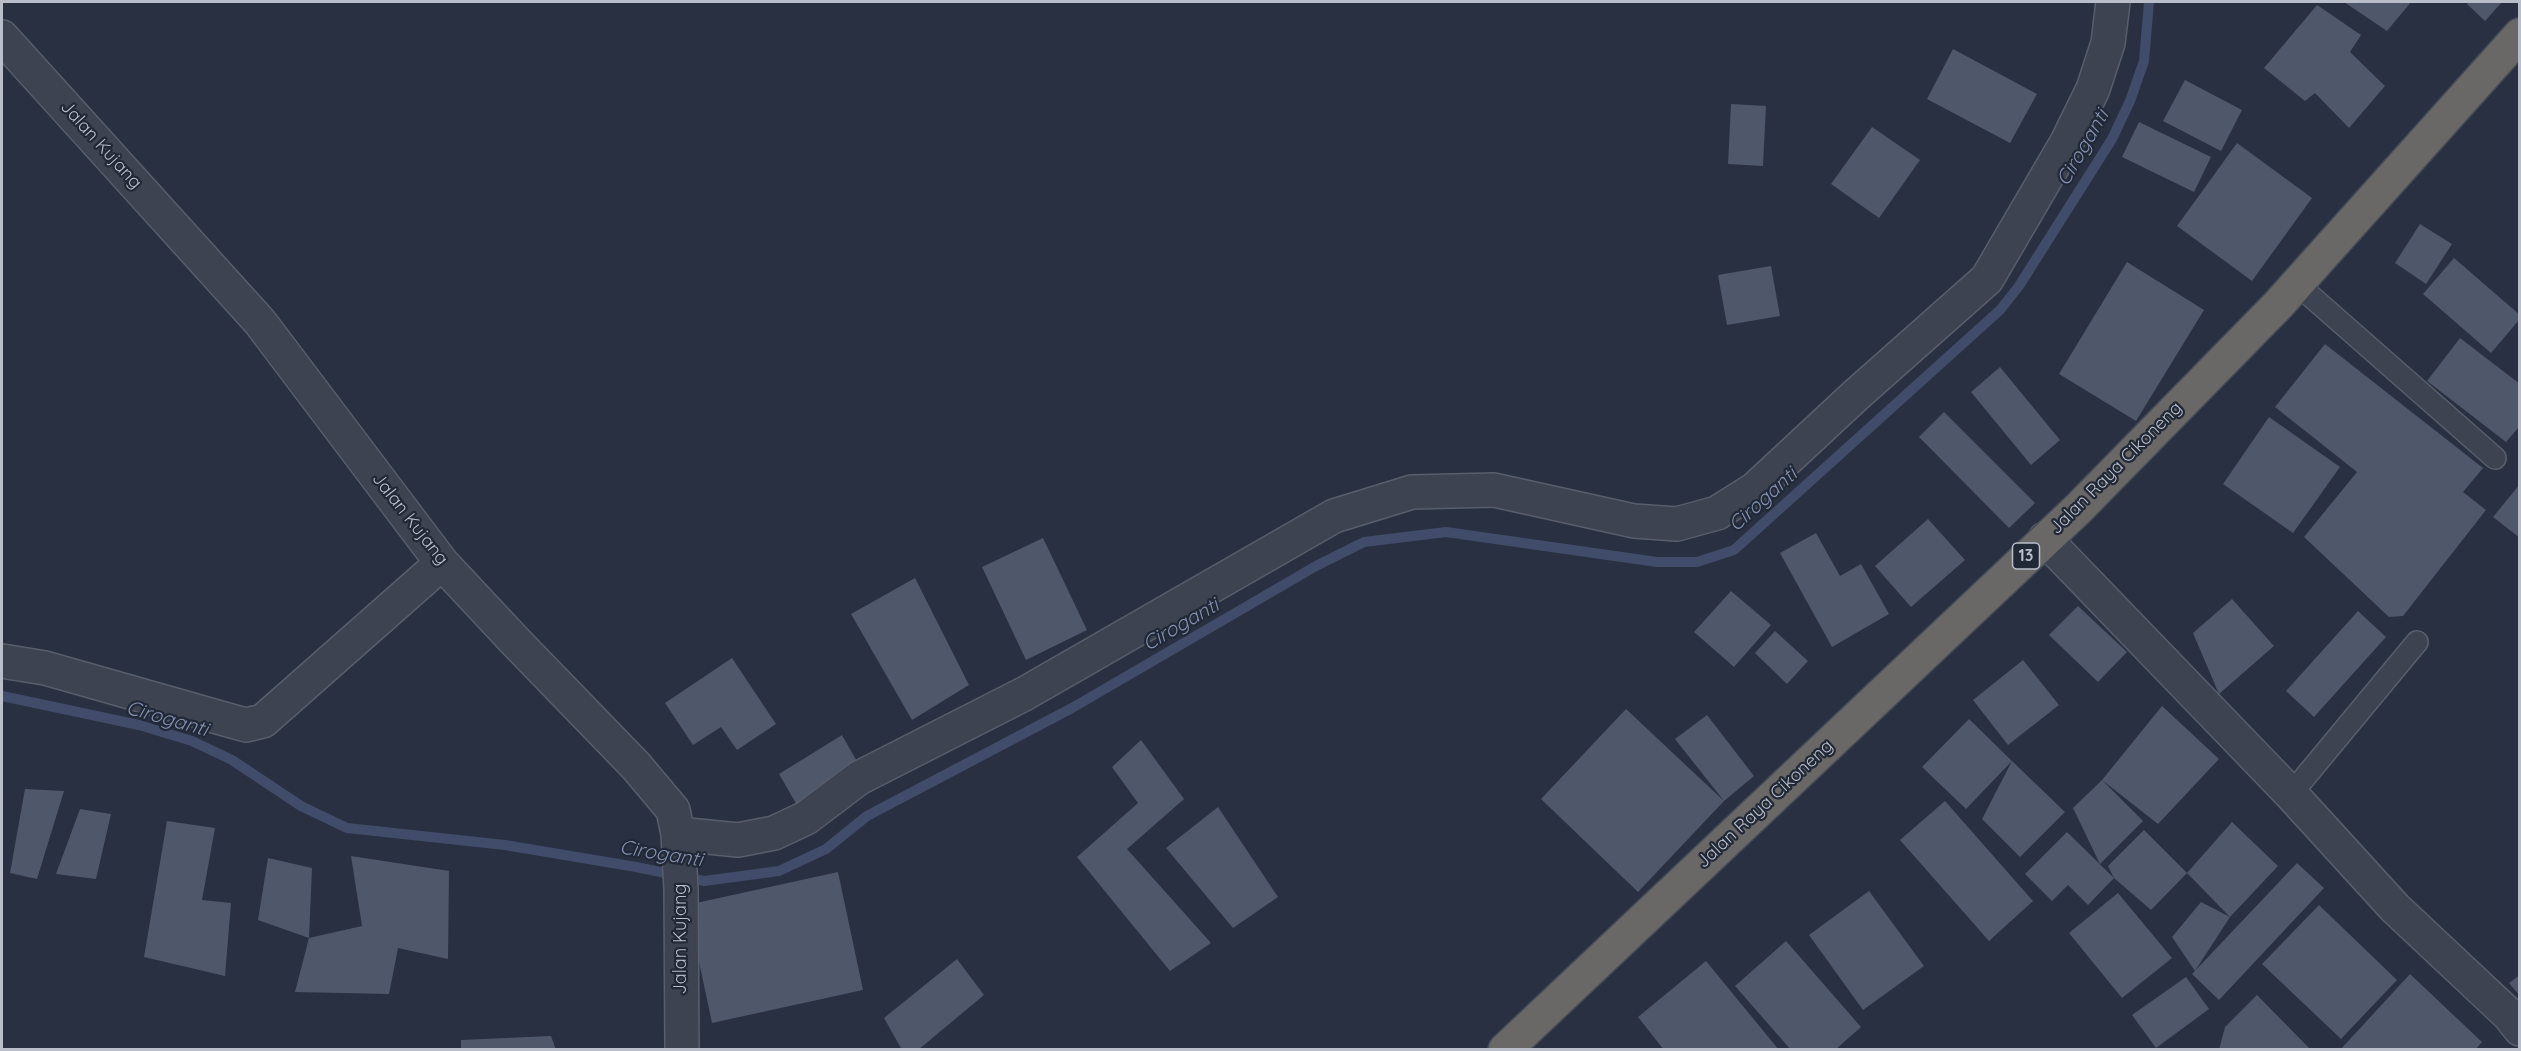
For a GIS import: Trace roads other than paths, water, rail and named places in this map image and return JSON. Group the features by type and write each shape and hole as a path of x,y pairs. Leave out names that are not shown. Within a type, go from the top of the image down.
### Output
{"highway":[{"name":"Jalan Raya Cikoneng","path":"1505,1050 2078,509 2297,284 2520,35"}],"street":[{"path":"678,834 738,840 774,833 806,818 859,778 1024,694 1334,516 1412,492 1494,490 1634,521 1677,524 1717,513 1755,489 1856,395 1987,279 2067,142 2093,89 2108,43 2113,2"},
{"name":"Jalan Kujang","path":"2,37 261,322 442,562 661,794 673,810 678,834 681,889 682,1050"},
{"path":"2045,539 2291,794 2395,908 2520,1029"},
{"path":"2,661 45,668 235,722 256,724 263,721 442,562"}],"lane":[{"path":"2297,284 2495,458"},
{"path":"2291,794 2417,642"}],"waterway":[{"name":"Ciroganti","path":"2,696 139,725 192,741 232,760 301,806 347,828 505,845 704,881 779,871 826,849 867,816 1072,708 1316,566 1364,542 1446,532 1657,562 1697,562 1734,550 2000,310 2019,286 2112,139 2130,101 2144,61 2149,2"}]}
